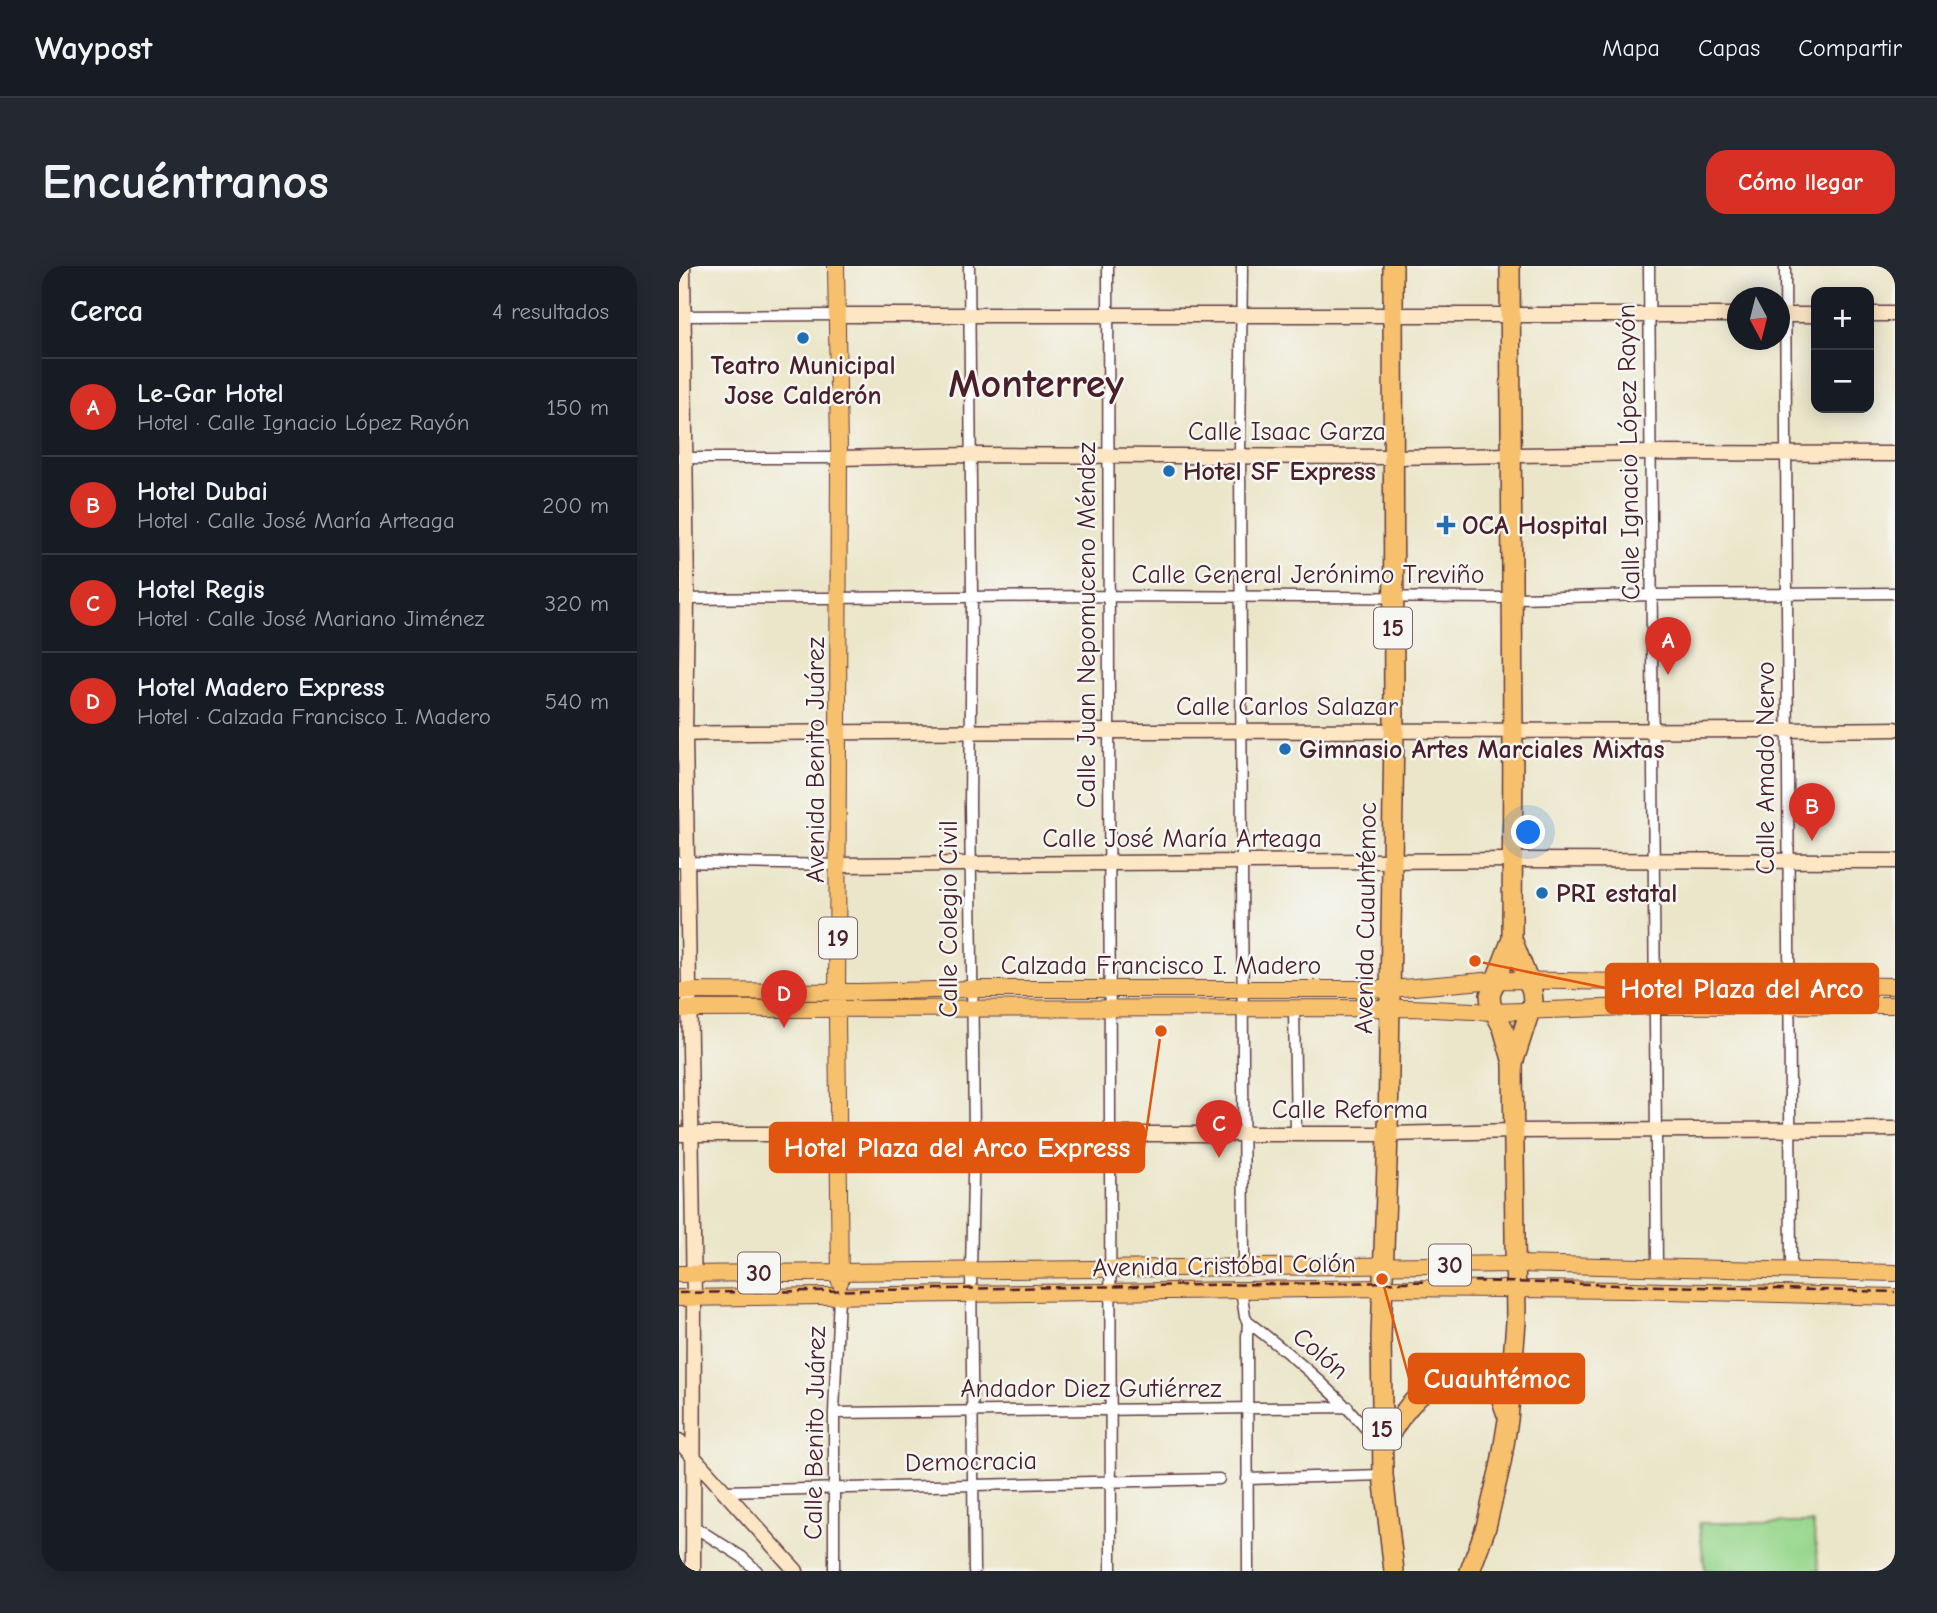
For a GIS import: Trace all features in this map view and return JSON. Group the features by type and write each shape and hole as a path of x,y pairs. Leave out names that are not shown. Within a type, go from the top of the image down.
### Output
{"highway":[{"name":"Avenida Cuauhtémoc","path":"1393,266 1394,731 1391,999 1381,1337 1382,1449 1394,1571"},
{"path":"1510,266 1512,939 1532,991 1530,1012 1513,1063"},
{"path":"1471,1571 1490,1512 1509,1420 1517,1288 1513,1063 1490,995 1512,939"},
{"path":"1382,1449 1398,1419 1414,1398 1438,1383 1455,1377 1477,1374 1493,1382 1509,1420"}],"main road":[{"name":"Avenida Benito Juárez","path":"836,266 840,734 839,1295"},
{"name":"Calzada Francisco I. Madero","path":"684,1009 1294,1008 1391,999 1495,980 1895,985"},
{"name":"Calzada Francisco I. Madero","path":"684,990 1243,990 1391,999 1494,1012 1654,1006 1895,1005"},
{"name":"Avenida Cristóbal Colón","path":"686,1274 1517,1264 1895,1273"},
{"name":"Avenida Cristóbal Colón","path":"686,1298 1384,1287 1895,1297"}],"street":[{"path":"683,266 682,734 686,1298 693,1455 692,1526 688,1567"},
{"name":"Calle Colegio Civil","path":"969,266 974,1571"},
{"name":"Calle Juan Nepomuceno Méndez","path":"1108,266 1111,1571"},
{"path":"1242,266 1240,596 1244,1266"},
{"name":"Calle Ignacio López Rayón","path":"1649,266 1657,1268"},
{"name":"Calle Amado Nervo","path":"1785,287 1786,266"},
{"path":"681,316 969,313 1727,315"},
{"path":"1790,315 1811,314"},
{"path":"1874,314 1895,314"},
{"name":"Calle Amado Nervo","path":"1784,350 1787,454 1791,1270"},
{"name":"Calle Isaac Garza","path":"682,458 839,458 970,454 1392,457 1651,453 1895,454"},
{"name":"Calle General Jerónimo Treviño","path":"683,599 1108,596 1512,598 1652,594 1895,593"},
{"name":"Calle Carlos Salazar","path":"682,734 1109,730 1895,729"},
{"name":"Calle José María Arteaga","path":"683,862 839,865 1512,860 1895,861"},
{"path":"1294,1008 1296,1134"},
{"name":"Calle Reforma","path":"685,1134 1388,1134 1895,1129"},
{"path":"1241,1289 1248,1322 1248,1571"},
{"name":"Calle Benito Juárez","path":"834,1571 834,1413 839,1295"},
{"name":"Colón","path":"1248,1322 1293,1356 1348,1407 1382,1449"},
{"name":"Andador Diez Gutiérrez","path":"834,1413 1348,1407"},
{"path":"679,1441 796,1571"},
{"path":"1247,1479 1384,1475"},
{"name":"Democracia","path":"725,1491 1219,1479"},
{"path":"692,1526 742,1557 757,1571"}],"green space":[{"path":"1699,1523 1813,1523 1819,1571 1705,1571"}],"railway":[{"path":"679,1293 1468,1281 1895,1292"}],"place":[{"name":"Teatro Municipal Jose Calderón","path":"803,338"},
{"name":"Hotel SF Express","path":"1169,471"},
{"name":"OCA Hospital","path":"1446,525"},
{"name":"Le-Gar Hotel","path":"1668,675"},
{"name":"Gimnasio Artes Marciales Mixtas","path":"1285,749"},
{"name":"Hotel Dubai","path":"1812,841"},
{"name":"PRI estatal","path":"1542,893"},
{"name":"Hotel Plaza del Arco","path":"1475,961"},
{"name":"Hotel Madero Express","path":"784,1028"},
{"name":"Hotel Plaza del Arco Express","path":"1161,1031"},
{"name":"Hotel Regis","path":"1219,1158"},
{"name":"Cuauhtémoc","path":"1382,1279"}],"district":[{"name":"Monterrey","path":"1036,383"}]}
